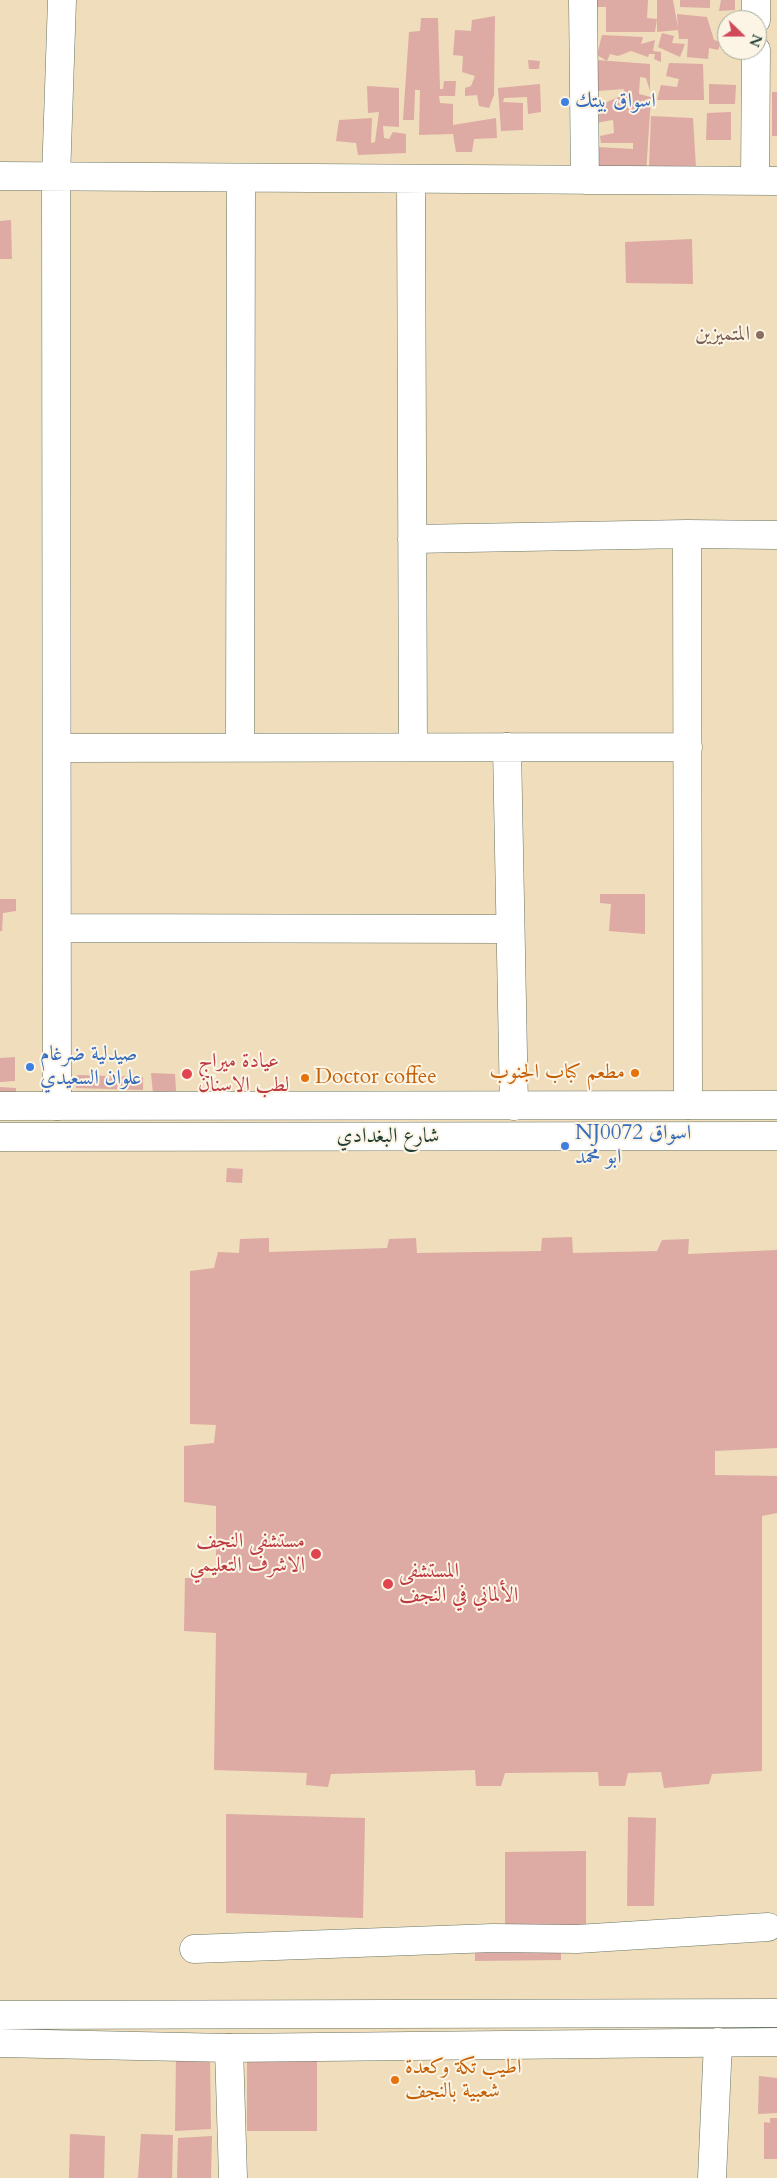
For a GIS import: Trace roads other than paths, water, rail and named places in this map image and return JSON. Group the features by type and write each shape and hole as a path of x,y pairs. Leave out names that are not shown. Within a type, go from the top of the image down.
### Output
{"street":[{"path":"57,1106 56,178 62,0"},
{"path":"583,0 585,180"},
{"path":"0,176 56,178 766,181 757,60"},
{"path":"240,747 241,179"},
{"path":"411,179 413,747"},
{"path":"412,539 687,534 777,535"},
{"path":"687,534 688,1106"},
{"path":"507,747 514,1106"},
{"path":"58,748 688,747"},
{"path":"58,928 510,929"},
{"name":"شارع البغدادي","path":"0,1106 777,1105"},
{"path":"309,1106 317,1114 318,1123 316,1130 309,1137"},
{"path":"367,1106 359,1114 357,1122 359,1131 367,1137"},
{"name":"شارع البغدادي","path":"0,1137 777,1136"},
{"path":"194,1949 493,1938 578,1939 768,1927"},
{"path":"0,2015 777,2013"},
{"path":"712,2178 718,2042"},
{"path":"0,2043 229,2048 777,2042"},
{"path":"229,2048 233,2178"}],"place":[{"name":"اسواق بيتك","path":"565,102"},
{"name":"المتميزين","path":"760,335"},
{"name":"صيدلية ضرغام علوان السعيدي","path":"30,1067"},
{"name":"مطعم كباب الجنوب","path":"635,1073"},
{"name":"عيادة ميراج لطب الاسنان","path":"187,1074"},
{"name":"Doctor coffee","path":"305,1078"},
{"name":"NJ0072 اسواق ابو محمد","path":"565,1146"},
{"name":"مستشفى النجف الاشرف التعليمي","path":"316,1554"},
{"name":"المستشفى الألماني في النجف","path":"388,1584"},
{"name":"اطيب تكة وكعدة شعبية بالنجف","path":"395,2080"}]}
